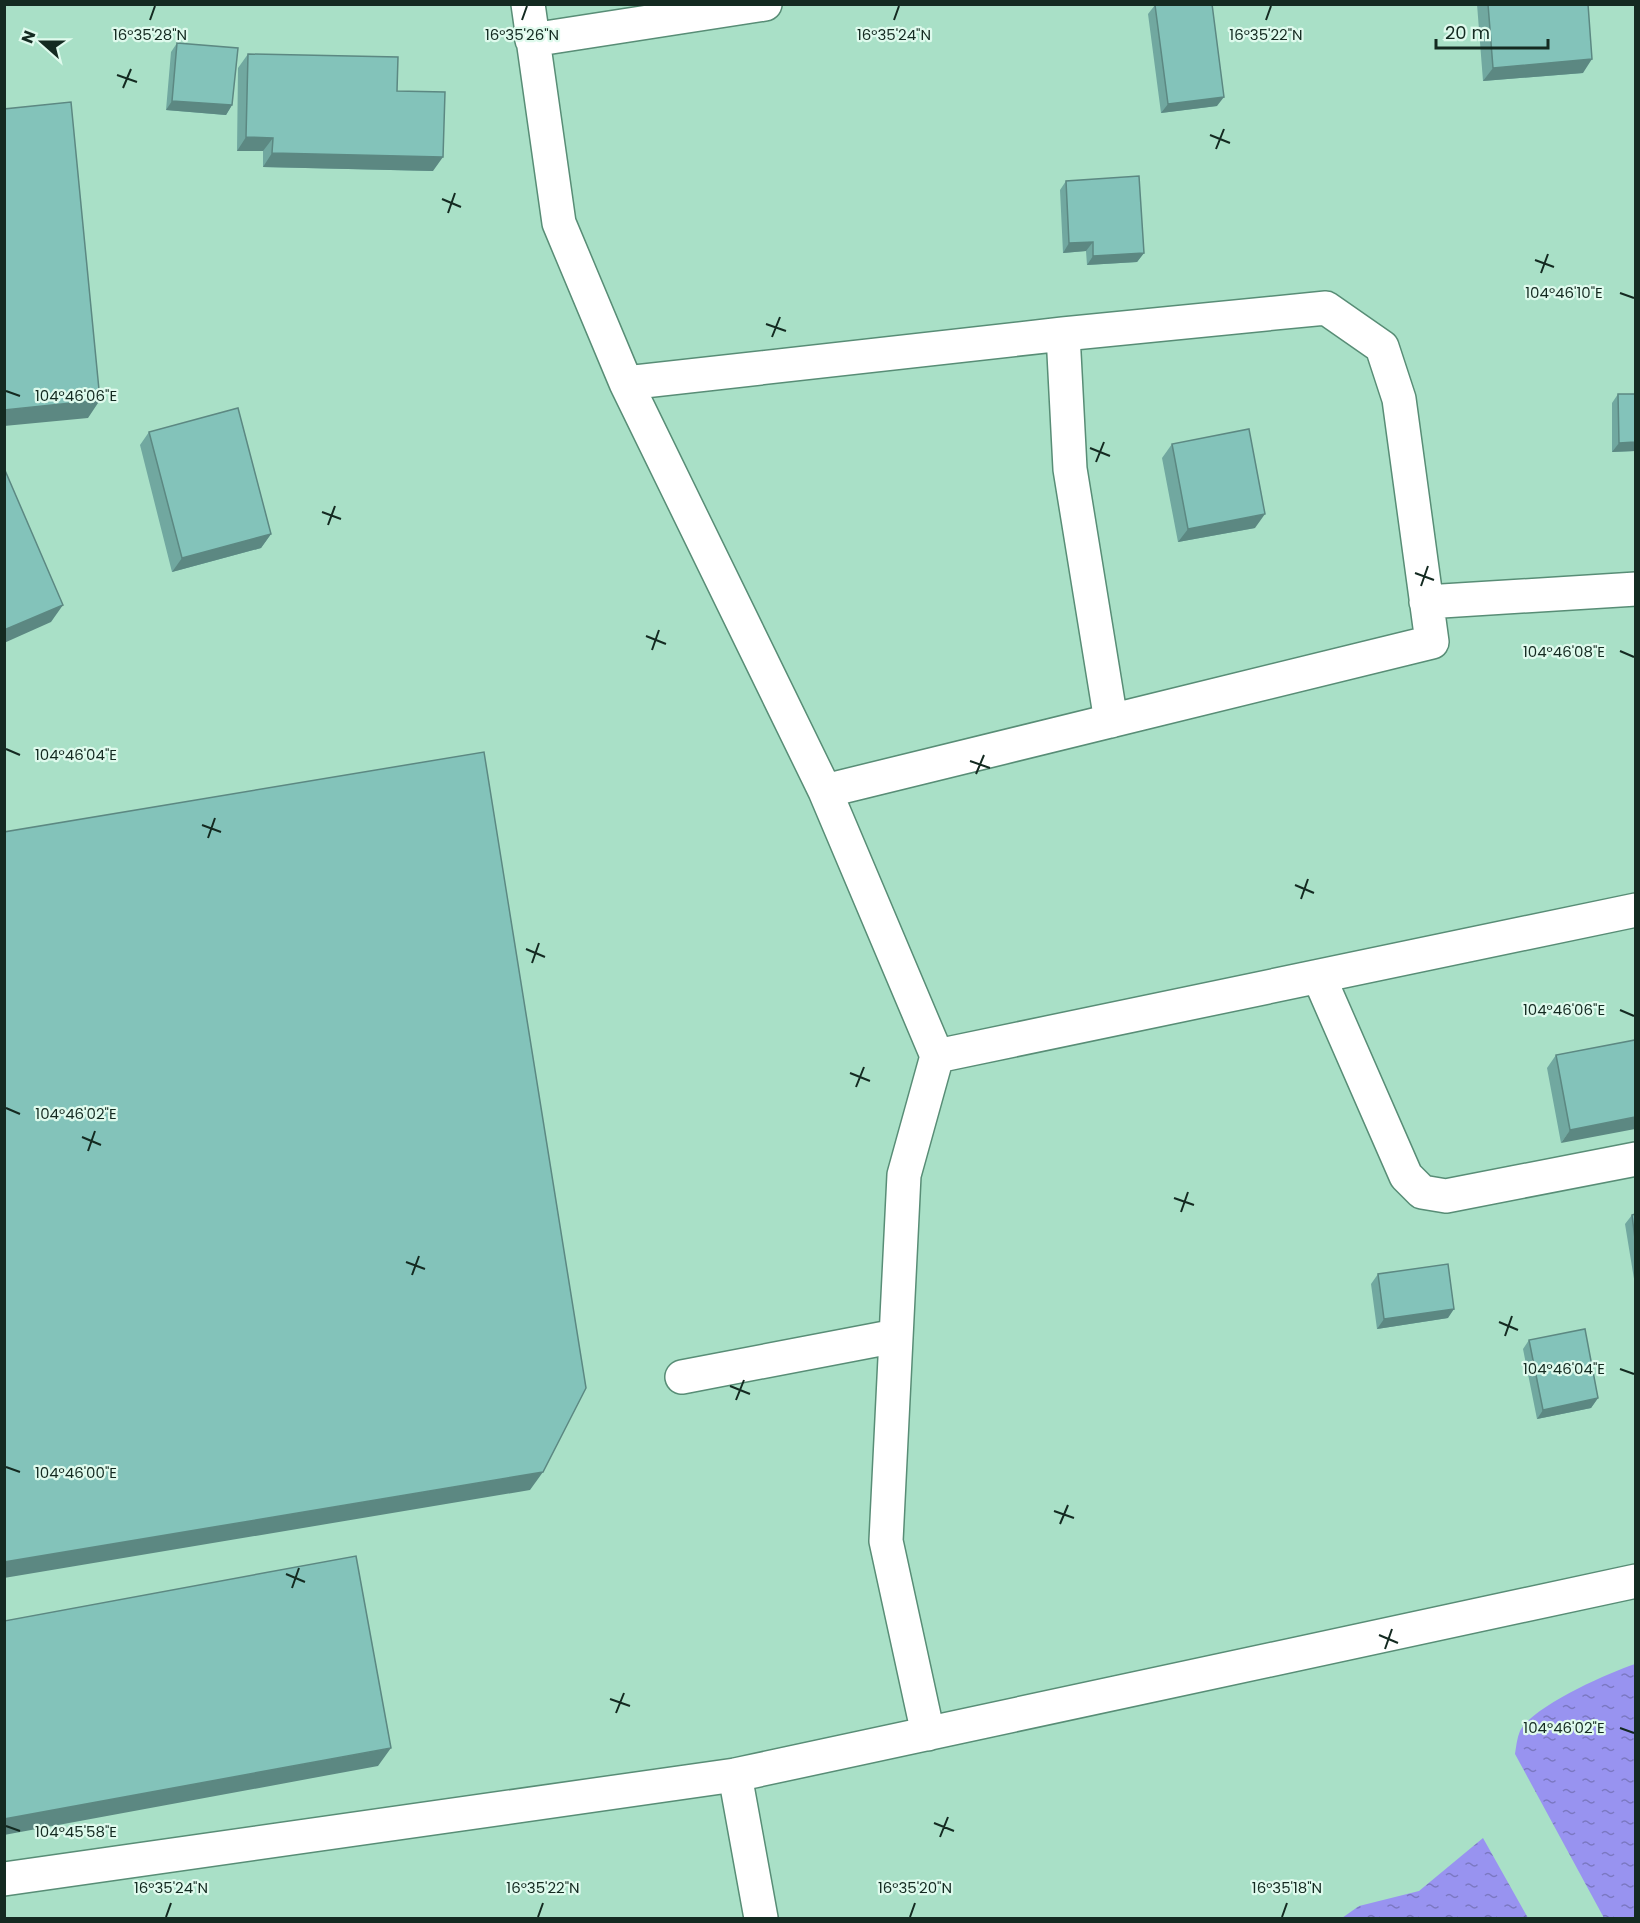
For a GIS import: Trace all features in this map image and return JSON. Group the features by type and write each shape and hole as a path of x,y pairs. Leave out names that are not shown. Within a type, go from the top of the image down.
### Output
{"street":[{"path":"528,4 559,223 626,384 825,791 937,1056 904,1175 886,1541 928,1734"},
{"path":"532,40 765,4"},
{"path":"626,384 1063,334 1326,308 1382,347 1399,399 1432,642 825,791"},
{"path":"1063,334 1070,469 1111,721"},
{"path":"1426,602 1635,589"},
{"path":"937,1056 1635,910"},
{"path":"1319,977 1406,1176 1422,1192 1446,1196 1635,1159"},
{"path":"682,1377 896,1336"},
{"path":"4,1879 735,1774 1635,1581"},
{"path":"735,1774 761,1918"}],"water":[{"path":"1635,1664 1635,1918 1604,1918 1515,1754 1520,1731 1540,1711 1590,1683"},
{"path":"1483,1838 1528,1918 1342,1918 1359,1906 1419,1891"}],"building":[{"path":"1212,4 1224,97 1168,104 1155,5"},
{"path":"1488,4 1588,4 1592,59 1493,68"},
{"path":"177,43 238,48 232,105 172,101"},
{"path":"248,54 398,57 397,91 445,92 443,157 272,153 273,138 246,137"},
{"path":"71,102 100,400 4,410 4,109"},
{"path":"1139,176 1144,253 1093,256 1093,242 1069,243 1066,181"},
{"path":"1618,394 1635,394 1635,442 1619,443"},
{"path":"238,408 271,534 182,558 149,432"},
{"path":"1249,429 1265,514 1188,529 1172,444"},
{"path":"4,468 63,605 4,630"},
{"path":"484,752 586,1388 543,1472 4,1562 4,832"},
{"path":"1635,1040 1635,1117 1570,1130 1556,1055"},
{"path":"1635,1214 1635,1239 1632,1215"},
{"path":"1448,1264 1454,1309 1384,1319 1378,1274"},
{"path":"1585,1329 1598,1398 1543,1410 1529,1340"},
{"path":"356,1556 391,1748 4,1819 4,1621"}]}
